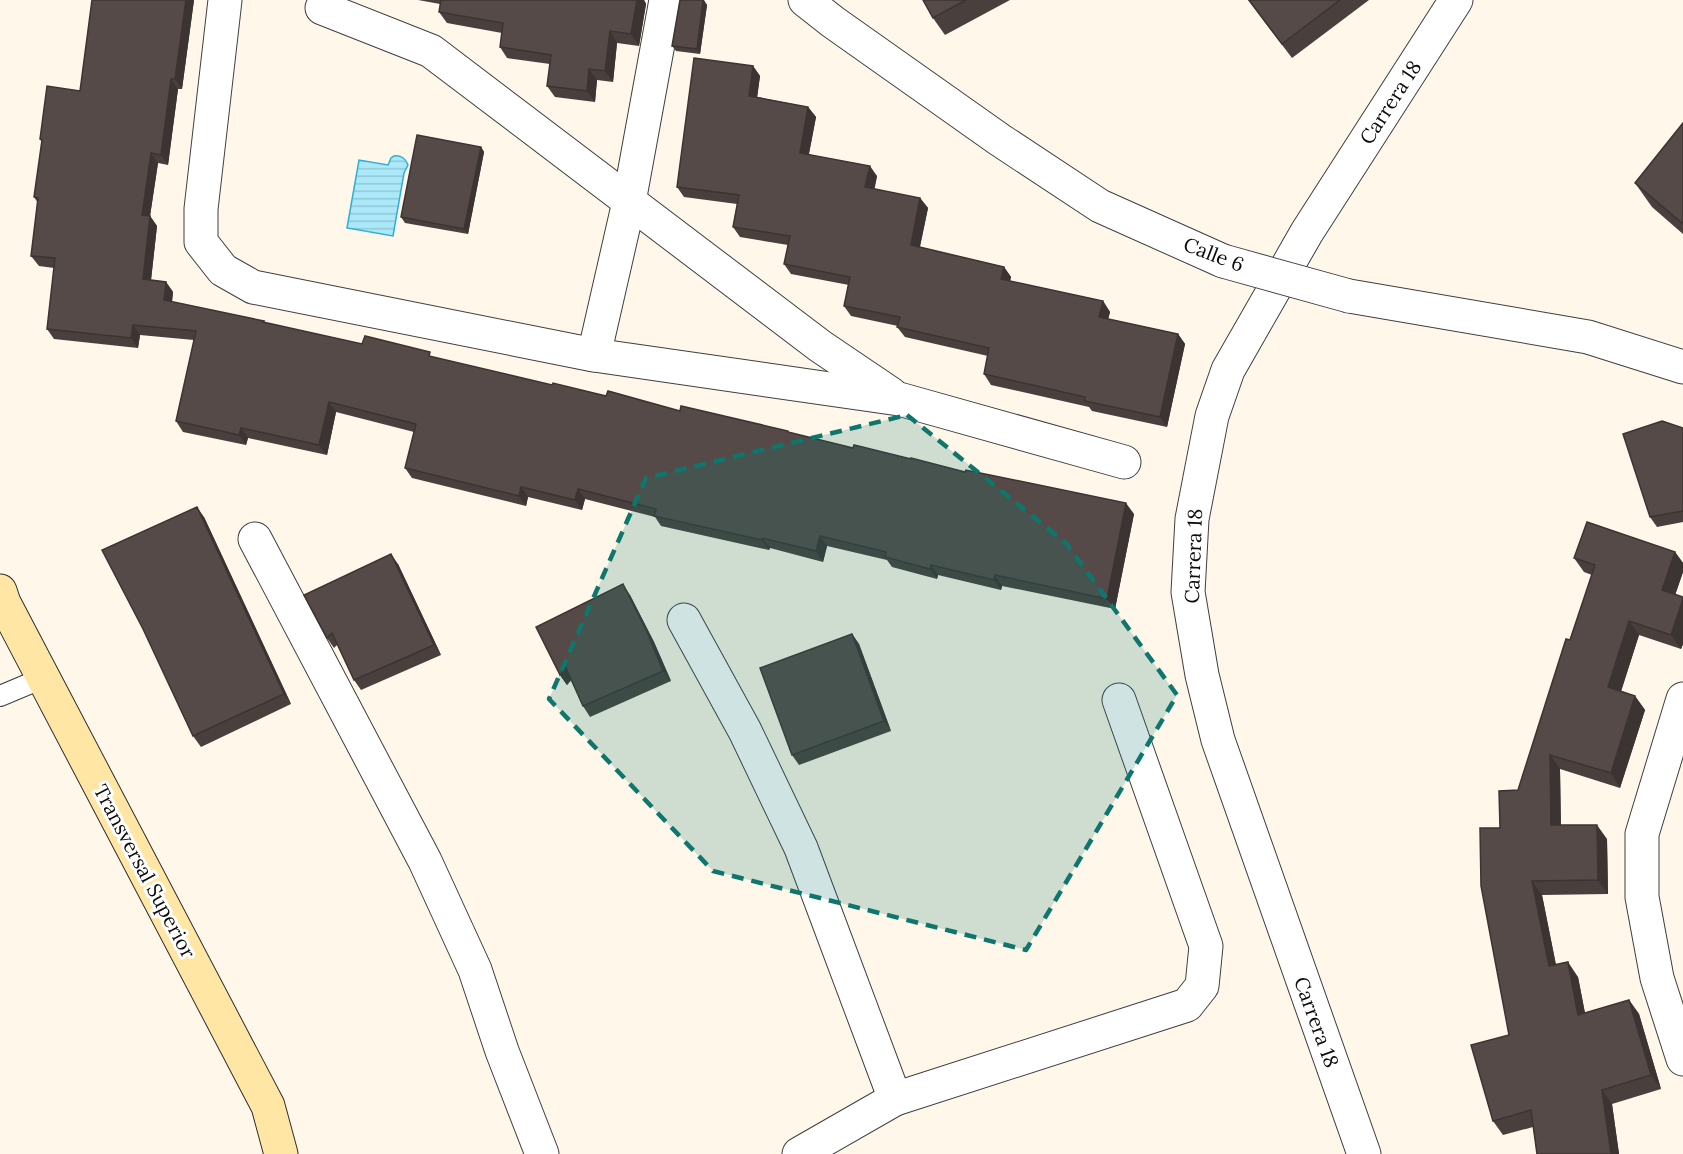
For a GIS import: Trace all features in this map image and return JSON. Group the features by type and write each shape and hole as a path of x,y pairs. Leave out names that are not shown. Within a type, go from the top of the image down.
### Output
{"main road":[{"name":"Transversal Superior","path":"0,591 43,678 268,1106 281,1154"}],"street":[{"path":"225,0 201,209 201,242 223,270 253,286 594,355 899,399 1124,462"},
{"path":"594,355 629,202 666,0"},
{"name":"Calle 6","path":"805,0 991,134 1100,206 1223,261 1349,296 1588,337 1683,367"},
{"name":"Carrera 18","path":"1364,1154 1218,740 1202,675 1188,592 1192,519 1212,416 1228,370 1307,232 1456,0"},
{"path":"322,8 431,51 820,346 899,399"},
{"path":"255,539 425,861 475,970 502,1051 542,1154"},
{"path":"684,620 745,731 801,848 895,1099"},
{"path":"1683,699 1642,834 1642,897 1657,978 1683,1059"},
{"path":"800,1154 895,1099 1187,1005 1202,986 1206,946 1119,700"}],"lane":[{"path":"0,696 43,678"}],"highlighted area":[{"path":"907,415 1066,543 1177,695 1026,950 713,871 549,699 646,478"}],"water":[{"path":"394,156 403,158 408,165 404,173 393,236 347,228 359,160 388,165"}],"building":[{"path":"92,0 186,0 175,79 171,79 161,155 151,153 142,215 150,216 143,279 166,282 164,300 362,344 365,336 430,352 429,356 552,385 553,383 606,396 608,391 680,411 681,406 853,448 854,445 965,472 966,470 1126,503 1107,599 995,575 994,580 931,565 930,569 885,557 886,552 820,536 816,551 762,538 762,540 654,516 656,509 578,489 575,500 521,487 519,496 405,468 416,424 329,402 319,445 241,428 239,435 176,421 196,331 133,325 131,338 47,329 55,258 31,256 38,198 34,197 47,86 80,91"},
{"path":"441,0 637,0 631,34 610,31 605,71 589,69 587,91 547,86 551,55 500,47 503,23 439,12"},
{"path":"680,0 703,0 697,49 672,46"},
{"path":"923,0 966,0 933,18"},
{"path":"1249,0 1340,0 1282,44"},
{"path":"694,58 753,66 749,96 808,107 800,153 870,166 865,187 920,198 911,245 1004,267 1001,279 1103,301 1099,317 1178,334 1160,417 1085,401 1085,397 984,374 989,348 897,327 900,317 844,306 850,277 784,264 790,236 733,227 739,195 677,187"},
{"path":"1683,123 1683,224 1635,183"},
{"path":"417,135 481,147 464,229 401,217"},
{"path":"1662,421 1683,428 1683,511 1650,517 1623,434"},
{"path":"197,507 284,694 193,736 143,629 102,550"},
{"path":"1587,522 1675,552 1662,590 1683,597 1683,599 1671,635 1629,621 1608,687 1635,696 1611,773 1550,755 1551,825 1597,825 1598,880 1532,881 1549,966 1568,962 1578,1015 1629,1000 1651,1075 1602,1090 1611,1154 1537,1154 1531,1110 1493,1121 1471,1045 1509,1035 1481,886 1480,828 1500,828 1499,791 1518,790 1566,639 1570,640 1595,565 1574,558"},
{"path":"391,554 434,645 354,680 332,633 327,638 304,595"},
{"path":"623,584 663,671 583,706 566,668 560,675 536,627"},
{"path":"852,634 884,721 792,755 760,668"}]}
